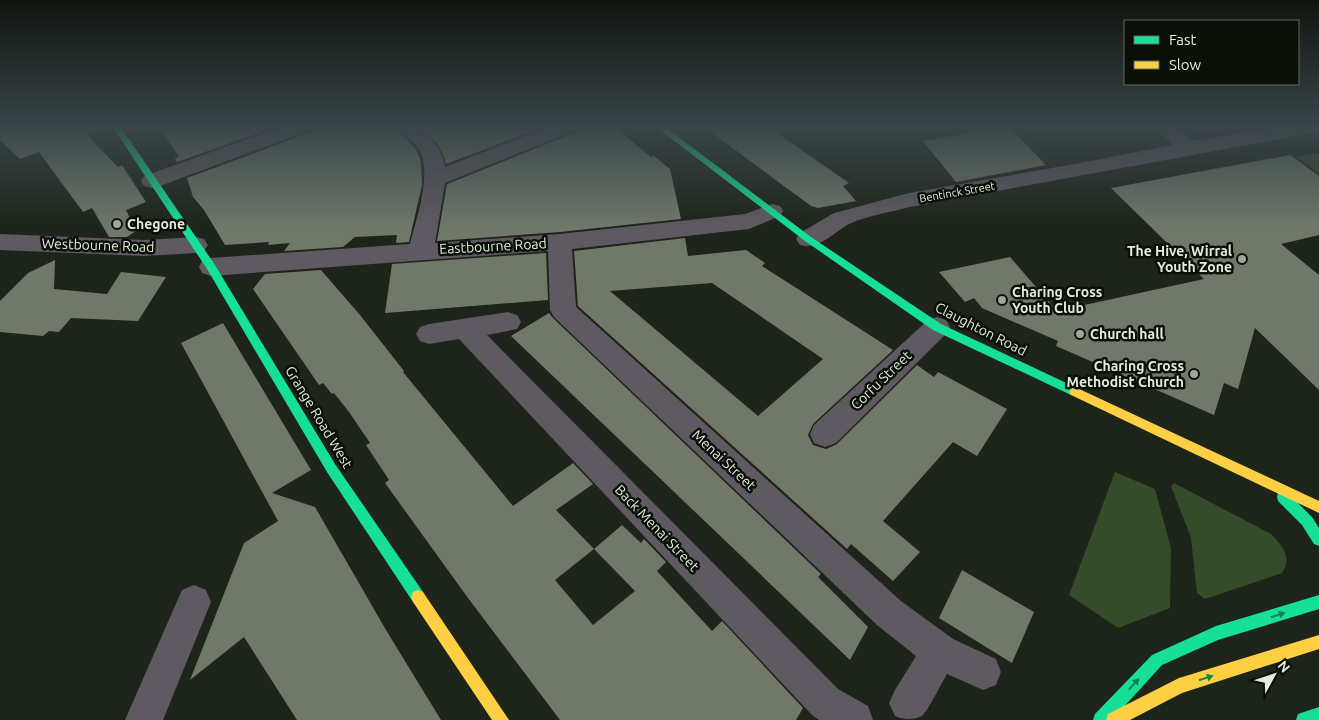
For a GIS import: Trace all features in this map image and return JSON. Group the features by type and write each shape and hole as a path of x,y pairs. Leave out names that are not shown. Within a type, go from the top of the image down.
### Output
{"street":[{"name":"Grange Road West","path":"138,160 211,267 331,468 501,720"},
{"path":"152,181 210,160"},
{"path":"421,250 434,179 431,160"},
{"path":"434,179 483,160"},
{"name":"Claughton Road","path":"704,160 808,239 937,327 1319,507"},
{"name":"Bentinck Street","path":"808,239 842,218 909,200 1132,160"},
{"name":"Eastbourne Road","path":"211,267 421,250 560,242 749,221 772,211"},
{"name":"Westbourne Road","path":"0,242 144,248 196,245"},
{"name":"Menai Street","path":"560,242 563,310 889,613 940,652 983,672"},
{"path":"428,334 508,322"},
{"name":"Corfu Street","path":"825,434 937,327"},
{"name":"Back Menai Street","path":"465,328 825,702 854,720"},
{"path":"1254,477 1285,498 1307,521 1319,540"},
{"path":"144,720 194,602"},
{"path":"1101,720 1157,660 1216,633 1319,602"},
{"path":"1114,720 1179,686 1319,642"},
{"path":"908,704 940,652"},
{"path":"1304,720 1319,715"}],"green space":[{"path":"1300,160 1319,160 1319,174"},
{"path":"1115,472 1155,489 1171,548 1170,608 1118,628 1069,595"},
{"path":"1174,483 1271,534 1285,552 1286,562 1282,573 1205,599 1197,593 1191,538 1171,486"}],"building":[{"path":"45,160 111,160 118,167 122,165 146,202 126,210 136,231 127,237 109,237 92,208 83,212"},
{"path":"237,160 420,160 422,185 409,242 396,243 397,235 355,237 343,247 284,251 290,243 268,245 269,242 225,245 204,210 193,197 187,178"},
{"path":"445,160 458,160 446,164"},
{"path":"508,160 658,160 670,169 681,219 560,232 437,241 447,184"},
{"path":"748,160 815,160 849,183 843,186 856,201 818,208 811,206"},
{"path":"938,160 1041,160 1046,165 956,182"},
{"path":"1265,160 1296,160 1319,176 1319,235 1281,244 1319,275 1319,390 1255,328 1238,389 1224,383 1214,415 1056,346 1058,341 982,308 974,298 965,302 939,272 1010,257 1057,311 1204,279 1111,188"},
{"path":"685,238 688,256 746,250 765,263 762,266 893,350 813,424 808,435 813,445 826,449 837,444 917,365 934,377 938,372 1007,409 977,456 953,442 883,521 920,552 893,581 851,544 847,549 578,306 574,251","holes":["712,283 823,359 758,416 610,291"]},
{"path":"546,253 548,300 385,313 392,264"},
{"path":"55,260 54,289 107,294 121,272 166,277 138,321 71,318 59,332 49,331 43,336 0,332 0,301 28,273"},
{"path":"321,270 360,315 403,372 513,506 573,463 593,484 556,510 594,549 622,525 641,543 644,539 666,562 657,571 712,631 722,621 803,708 796,720 560,720 468,598 385,483 389,480 366,445 370,443 349,412 334,393 332,394 323,383 319,385 253,289 265,274","holes":["594,549 635,591 593,625 555,580"]},
{"path":"549,313 821,574 818,577 868,627 850,660 511,336"},
{"path":"223,323 311,470 272,493 315,507 386,630 441,720 297,720 244,637 190,680 244,543 278,521 181,343"},
{"path":"962,570 1034,612 1012,663 939,618"}],"traffic: fast":[{"path":"139,160 211,267 331,468 418,597"},
{"path":"703,160 808,239 937,327 1075,392"},
{"path":"1283,497 1307,521 1319,540"},
{"path":"1101,720 1157,660 1216,633 1319,602"},
{"path":"1304,720 1319,715"}],"traffic: slow":[{"path":"1075,392 1319,507"},
{"path":"418,597 501,720"},
{"path":"1114,720 1179,686 1319,642"}],"place":[{"name":"Chegone","path":"117,224"},
{"name":"The Hive, Wirral Youth Zone","path":"1242,259"},
{"name":"Charing Cross Youth Club","path":"1002,300"},
{"name":"Church hall","path":"1080,334"},
{"name":"Charing Cross Methodist Church","path":"1194,374"}]}
